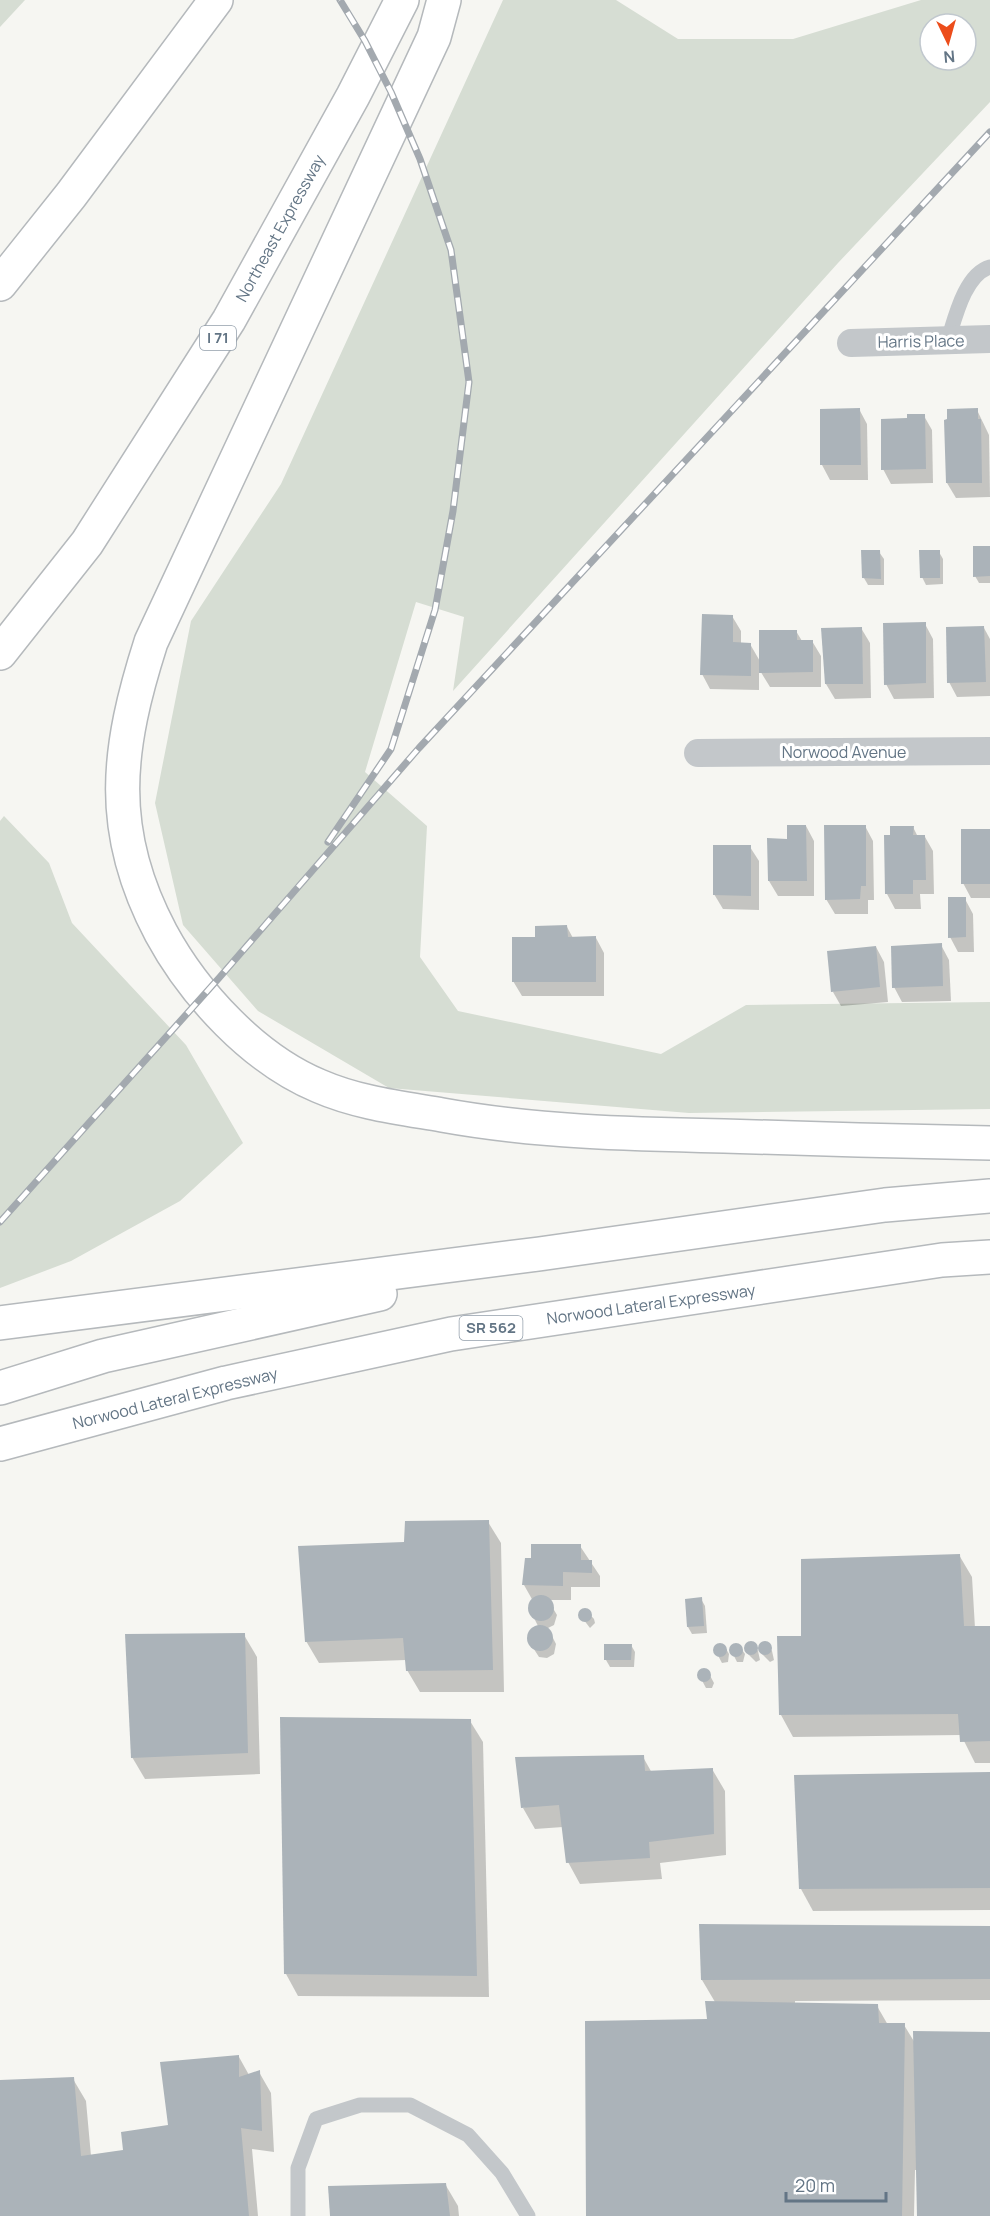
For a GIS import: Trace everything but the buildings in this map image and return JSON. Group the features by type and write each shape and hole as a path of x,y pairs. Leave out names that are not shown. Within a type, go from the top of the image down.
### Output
{"highway":[{"path":"0,284 51,221 216,0"},
{"name":"Northeast Expressway","path":"0,653 87,543 229,320 353,96 402,0"},
{"path":"444,0 434,36 151,642 132,701 122,762 122,796 130,853 150,912 172,953 209,1002 241,1035 292,1072 319,1086 362,1101 499,1125 576,1133 990,1143"},
{"path":"0,1323 539,1254 885,1205 990,1196"},
{"path":"0,1388 103,1356 372,1295 539,1254"},
{"name":"Norwood Lateral Expressway","path":"0,1444 226,1383 451,1334 942,1260 990,1257"}],"street":[{"name":"Harris Place","path":"851,343 990,339"},
{"name":"Norwood Avenue","path":"698,753 990,751"}],"lane":[{"path":"948,340 961,299 981,269 990,267"},
{"path":"298,2216 298,2168 316,2119 360,2105 410,2105 468,2135 502,2173 528,2216"}],"shaded area":[{"path":"0,0 25,0 0,27"},
{"path":"503,0 616,0 678,39 793,39 921,0 990,0 990,102 838,263 453,691 464,617 416,602 365,772 427,826 420,957 458,1011 661,1054 746,1005 990,1002 990,1109 689,1113 389,1088 258,1011 183,925 155,803 191,621 281,484"},
{"path":"4,816 49,863 72,923 186,1045 243,1143 180,1201 71,1261 0,1288 0,821"}],"railway":[{"path":"328,842 391,749 435,610 453,511 469,382 451,250 420,159 391,92 365,41 340,0"},
{"path":"0,1222 219,978 419,748 990,132"}]}
